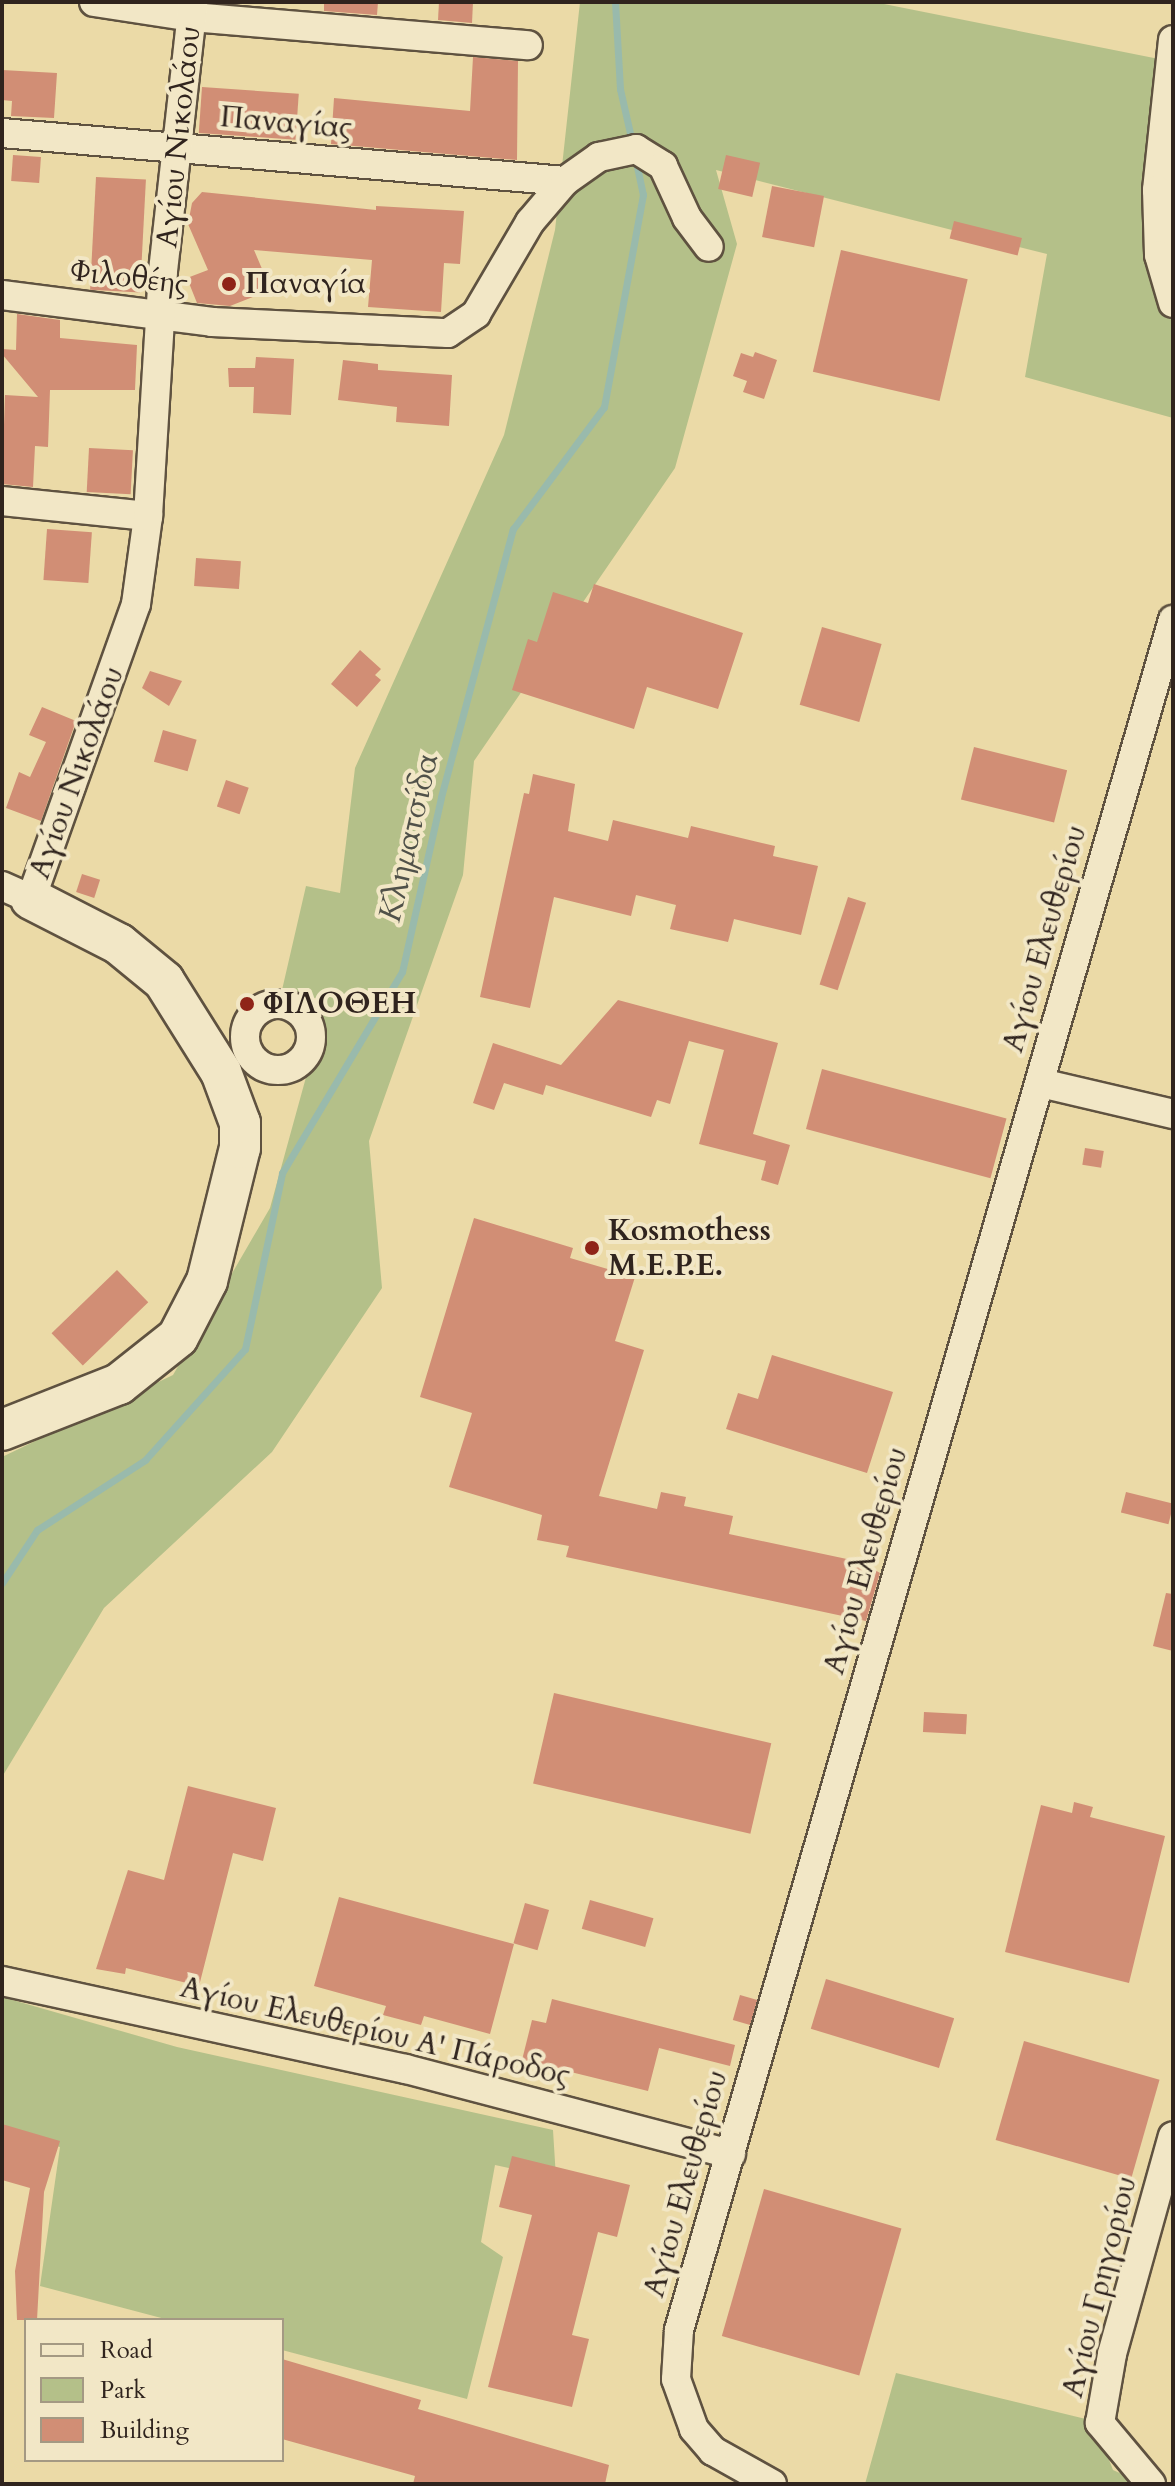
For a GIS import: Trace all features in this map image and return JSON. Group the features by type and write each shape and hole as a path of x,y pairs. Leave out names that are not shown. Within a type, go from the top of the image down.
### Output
{"street":[{"path":"94,2 193,9 528,45"},
{"name":"Αγίου Νικολάου","path":"2,1430 119,1384 178,1337 207,1281 240,1148 234,1061 144,961 17,892 131,624 148,516 160,318 181,148 193,9"},
{"path":"1173,40 1157,190 1159,255 1173,303"},
{"name":"Παναγίας","path":"2,133 565,181"},
{"name":"Φιλοθέης","path":"2,295 160,318 448,333 469,323 530,222 565,181 599,157 636,149 663,166 687,218 709,247"},
{"path":"2,501 148,516"},
{"name":"Αγίου Ελευθερίου","path":"772,2484 713,2451 681,2404 676,2379 679,2330 1173,620"},
{"path":"1041,1083 1173,1114"},
{"name":"Αγίου Ελευθερίου Α' Πάροδος","path":"2,1981 406,2069 731,2154"},
{"name":"Αγίου Γρηγορίου","path":"1151,2484 1100,2423 1112,2354 1173,2136"}],"green space":[{"path":"580,2 874,2 1169,61 1173,40 1173,418 1025,377 1047,254 716,170 737,244 675,468 474,761 463,875 369,1141 382,1288 272,1452 104,1608 2,1777 2,1457 173,1375 270,1208 327,1001 282,990 306,886 340,893 355,768 504,435 555,230"},
{"path":"2,1997 177,2047 553,2130 556,2178 495,2165 481,2242 503,2257 467,2399 284,2351 284,2318 161,2318 40,2286 60,2147 2,2131"},
{"path":"896,2373 1094,2421 1113,2470 1144,2484 865,2484"}],"building":[{"path":"324,2 378,2 377,15 324,11"},
{"path":"439,2 473,2 472,23 438,20"},
{"path":"473,57 518,61 517,160 331,144 334,98 470,111"},
{"path":"2,70 57,73 54,118 11,116 12,101 2,100"},
{"path":"202,87 299,94 296,140 199,133"},
{"path":"13,155 41,157 39,183 11,181"},
{"path":"726,155 760,163 752,197 718,189"},
{"path":"96,177 146,180 140,292 90,290"},
{"path":"772,186 824,196 814,247 762,237"},
{"path":"202,192 376,210 376,206 464,211 460,264 444,263 441,312 368,307 372,260 254,250 271,290 230,306 197,303 187,278 208,270 188,224 192,203"},
{"path":"954,221 1022,238 1018,255 950,238"},
{"path":"841,250 968,279 940,401 813,372"},
{"path":"17,314 60,320 60,338 137,345 135,390 50,390 48,447 35,446 33,487 2,484 5,395 38,397 2,354 2,349 16,350"},
{"path":"755,352 777,360 764,399 743,392 747,381 733,376 741,353 753,357"},
{"path":"256,357 294,359 291,415 253,413 254,387 229,387 228,368 255,368"},
{"path":"343,360 378,364 378,370 452,375 449,426 396,422 397,407 338,400"},
{"path":"89,448 133,450 131,494 87,492"},
{"path":"47,529 92,532 88,583 43,580"},
{"path":"196,558 241,561 239,589 194,586"},
{"path":"594,584 743,633 718,709 647,687 634,729 512,690 528,639 537,642 553,592 588,603"},
{"path":"822,627 882,644 859,722 800,705"},
{"path":"360,650 381,669 375,675 381,680 357,707 331,684"},
{"path":"150,671 182,681 169,706 142,688"},
{"path":"42,707 76,721 41,821 6,808 19,772 30,777 46,742 29,735"},
{"path":"163,730 197,740 188,771 154,762"},
{"path":"974,747 1067,770 1054,823 961,799"},
{"path":"533,774 575,784 568,831 608,841 613,820 688,838 691,826 775,846 773,856 818,866 801,935 734,919 728,942 670,929 676,905 636,895 631,916 554,897 530,1008 480,997 524,793 529,794"},
{"path":"226,780 249,788 240,814 217,806"},
{"path":"82,874 100,880 94,898 76,892"},
{"path":"848,897 866,903 838,990 820,984"},
{"path":"618,1000 778,1043 753,1134 790,1145 778,1185 761,1180 766,1161 699,1144 724,1050 689,1041 670,1104 657,1100 651,1117 546,1085 543,1095 504,1083 494,1110 473,1103 493,1043 561,1065"},
{"path":"822,1069 1006,1118 990,1178 806,1129"},
{"path":"1085,1148 1104,1151 1101,1168 1082,1165"},
{"path":"474,1218 573,1248 570,1258 635,1277 615,1341 644,1350 599,1496 657,1509 661,1492 686,1497 684,1506 733,1516 729,1534 861,1562 880,1573 866,1621 566,1557 569,1546 537,1540 542,1515 449,1487 472,1413 420,1397"},
{"path":"117,1270 148,1302 83,1366 52,1333"},
{"path":"772,1355 893,1392 867,1473 726,1429 738,1393 758,1399"},
{"path":"1126,1492 1173,1504 1168,1524 1121,1512"},
{"path":"1166,1593 1173,1594 1173,1651 1153,1646"},
{"path":"554,1693 771,1743 750,1834 533,1784"},
{"path":"924,1712 967,1714 966,1734 923,1732"},
{"path":"188,1786 276,1808 263,1861 233,1853 199,1986 126,1968 125,1974 96,1969 128,1870 164,1880"},
{"path":"1074,1802 1093,1807 1090,1817 1165,1836 1129,1983 1005,1952 1041,1805 1072,1813"},
{"path":"339,1897 514,1944 490,2034 424,2016 421,2025 383,2015 386,2006 314,1986"},
{"path":"590,1900 653,1918 645,1947 582,1929"},
{"path":"525,1903 549,1910 537,1950 513,1943"},
{"path":"826,1979 954,2018 939,2068 811,2029"},
{"path":"740,1995 757,2000 750,2025 733,2020"},
{"path":"552,1999 735,2045 730,2066 659,2048 648,2091 522,2060 532,2020 546,2023"},
{"path":"1024,2041 1160,2080 1131,2179 996,2140"},
{"path":"2,2124 60,2141 44,2192 37,2318 17,2320 15,2271 30,2188 2,2180"},
{"path":"512,2156 630,2185 617,2237 598,2232 572,2335 589,2339 572,2407 488,2387 532,2215 499,2207"},
{"path":"764,2189 901,2228 859,2375 722,2336"},
{"path":"284,2360 421,2400 418,2409 609,2465 605,2484 413,2484 415,2476 284,2440"}],"waterway":[{"name":"Κληματσίδα","path":"615,2 620,89 632,142"},
{"name":"Κληματσίδα","path":"2,1583 37,1530 145,1460 245,1349 282,1173 402,972 441,797 513,529 604,407 643,195 635,158"}],"place":[{"name":"Παναγία","path":"229,284"},
{"name":"ΦΙΛΟΘΕΗ","path":"247,1004"},
{"name":"Kosmothess M.E.P.E.","path":"592,1248"}]}
